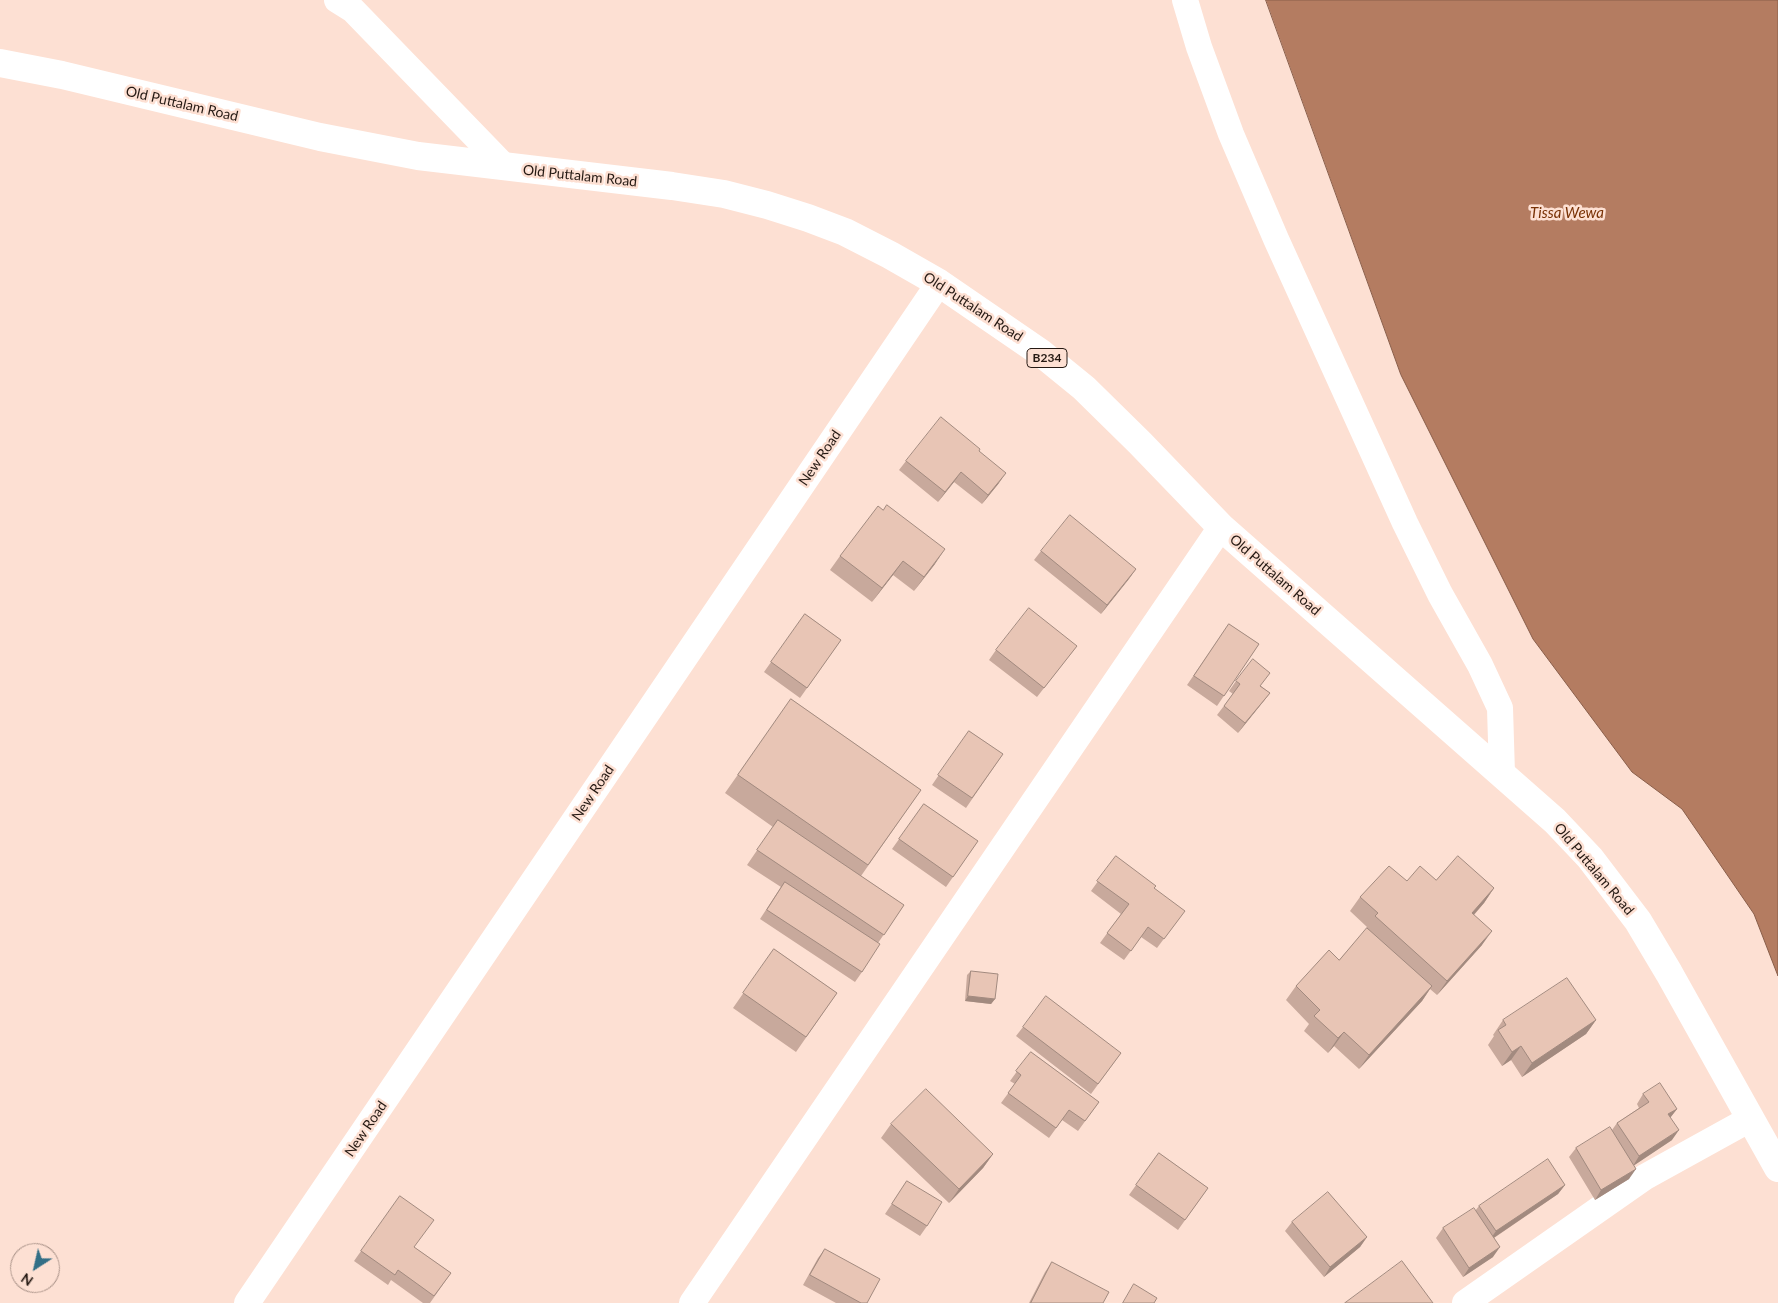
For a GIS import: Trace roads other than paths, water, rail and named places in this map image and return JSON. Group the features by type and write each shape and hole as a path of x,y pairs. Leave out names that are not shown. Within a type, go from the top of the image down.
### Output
{"main road":[{"name":"Old Puttalam Road","path":"0,63 62,75 320,137 418,156 505,168 672,186 724,194 767,204 845,232 939,283 1041,352 1084,388 1221,527 1555,821 1590,858 1638,921 1778,1168"}],"street":[{"path":"337,0 353,10 505,168"},
{"path":"1184,0 1231,134 1280,247 1405,523 1440,594 1480,665 1500,708 1502,774"},
{"name":"New Road","path":"247,1303 939,283"},
{"path":"692,1303 1221,527"},
{"path":"1465,1303 1646,1177 1750,1119"}],"water":[{"name":"Tissa Wewa","path":"1266,0 1778,0 1778,976 1754,914 1682,809 1632,772 1533,639 1401,375"}]}
